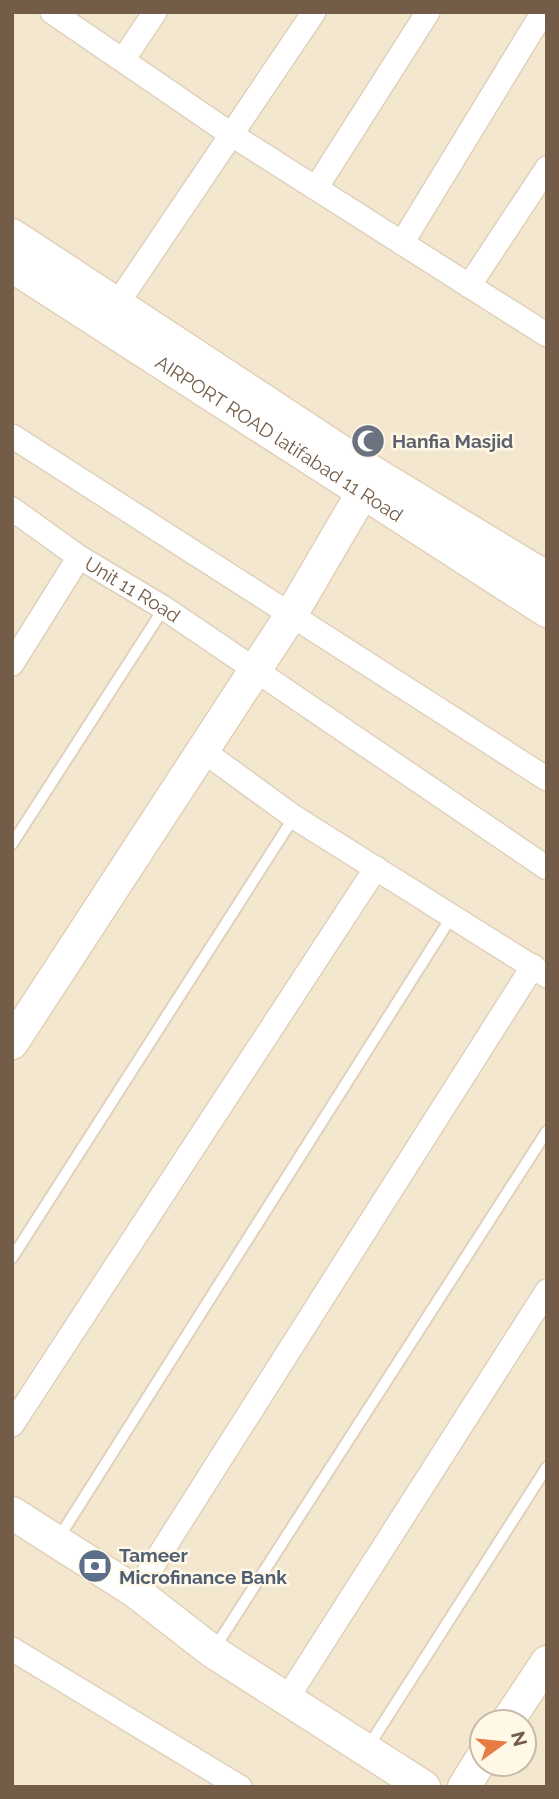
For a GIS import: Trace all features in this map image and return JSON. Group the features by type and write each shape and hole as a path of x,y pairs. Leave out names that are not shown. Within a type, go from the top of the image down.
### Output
{"street":[{"path":"52,12 232,135 547,335"},
{"path":"123,60 155,12"},
{"path":"117,304 314,12"},
{"path":"316,188 428,12"},
{"path":"402,243 544,12"},
{"path":"469,286 547,169"},
{"name":"AIRPORT ROAD latifabad 11 Road","path":"12,235 117,304 547,611"},
{"name":"AIRPORT ROAD latifabad 11 Road","path":"12,266 368,483 547,578"},
{"path":"12,436 547,779"},
{"path":"12,1043 253,669 291,615 368,483"},
{"name":"Unit 11 Road","path":"12,509 79,557 164,608 547,869"},
{"path":"12,664 79,557"},
{"path":"136,1592 540,971 294,817 202,750"},
{"path":"12,1425 376,868"},
{"path":"286,1700 547,1290"},
{"path":"12,1513 136,1592 212,1651 424,1787"},
{"path":"12,1649 240,1787"},
{"path":"518,1708 543,1678"}],"lane":[{"path":"12,844 164,608"},
{"path":"12,1258 294,817"},
{"path":"56,1542 452,916"},
{"path":"212,1651 547,1131"},
{"path":"366,1749 547,1467"}],"shaded area":[{"path":"12,12 547,12 547,1787 12,1787"}],"place":[{"name":"Hanfia Masjid","path":"368,441"},
{"name":"Tameer Microfinance Bank","path":"95,1566"}]}
